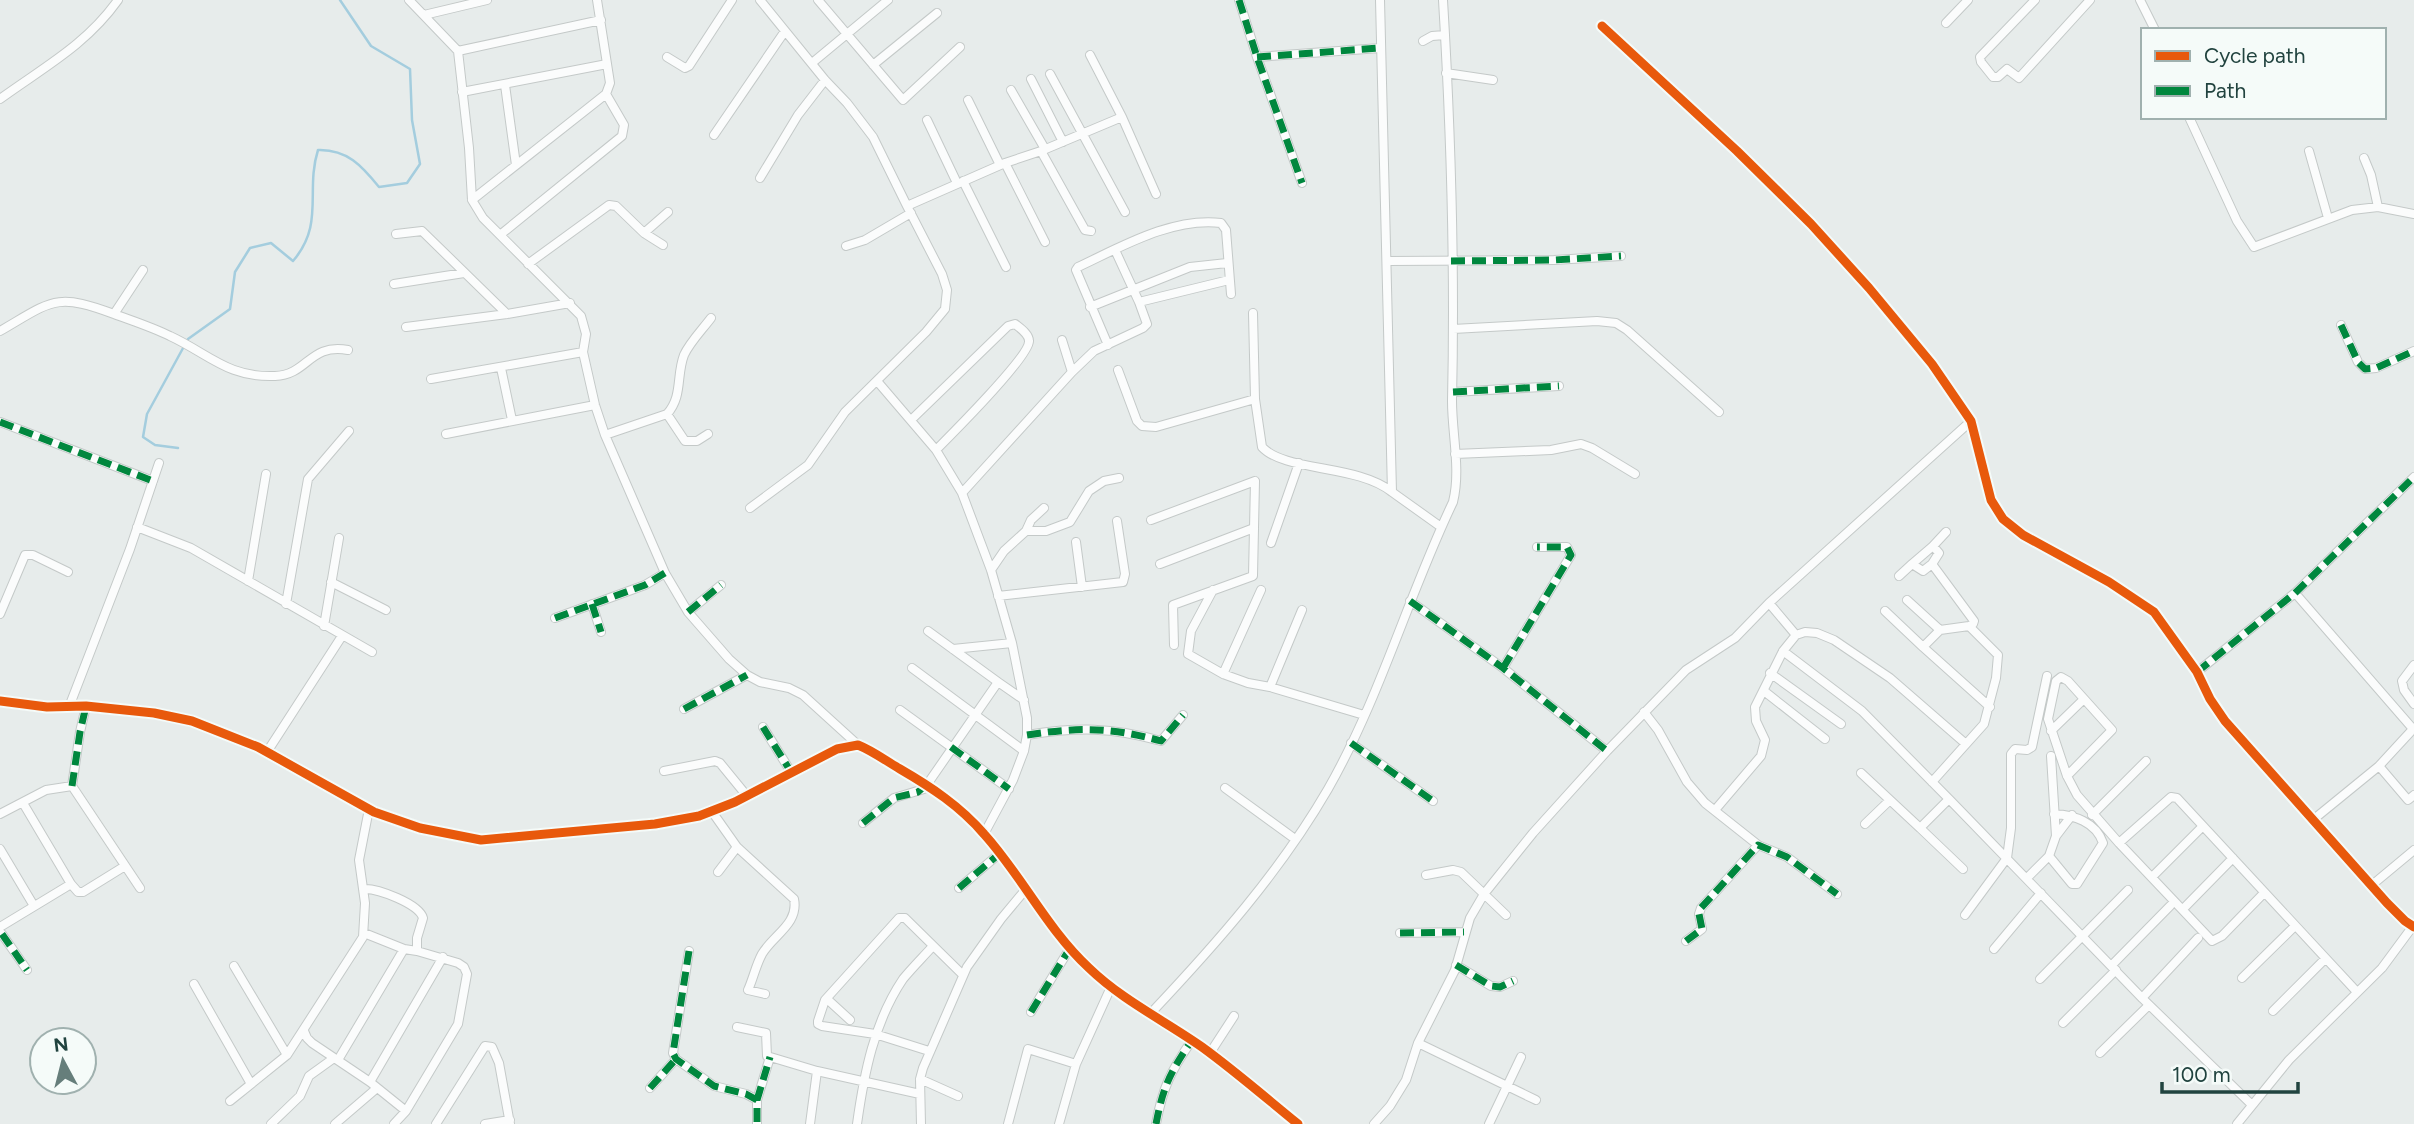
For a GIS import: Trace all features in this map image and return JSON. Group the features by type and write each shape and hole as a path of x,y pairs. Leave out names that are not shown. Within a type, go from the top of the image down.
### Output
{"street":[{"path":"0,99 74,49 103,21 118,0"},
{"path":"409,0 458,51 472,200 478,213 579,312 586,334 583,352 605,435 665,573 688,612 729,659 747,675 803,695 858,746 927,784 948,800 984,834 1069,948 1111,987 1210,1053 1298,1124"},
{"path":"424,15 487,0"},
{"path":"472,200 606,94 610,86 597,0"},
{"path":"667,57 685,68 689,66 732,0"},
{"path":"750,508 808,465 839,419 938,319 946,303 947,290 942,274 873,137 760,0"},
{"path":"818,0 903,100 960,47"},
{"path":"812,63 888,0"},
{"path":"1239,0 1303,183"},
{"path":"1380,0 1392,492"},
{"path":"1151,1013 1216,944 1296,839 1328,789 1364,715 1455,494 1449,112 1443,0"},
{"path":"1946,23 1968,0"},
{"path":"2035,0 1980,57 1980,62 1993,76 1998,77 2007,69 2019,78 2090,0"},
{"path":"2140,0 2154,28"},
{"path":"873,65 937,13"},
{"path":"458,51 601,20"},
{"path":"1602,26 1737,151 1811,224 1932,364 1971,421 1991,500 2003,519 2024,535 2109,582 2154,612 2197,672 2210,699 2225,721 2372,886 2405,922 2413,927 2382,968 2289,1060 2237,1124"},
{"path":"714,135 785,32"},
{"path":"1423,41 1432,36 1445,35"},
{"path":"1257,57 1380,48"},
{"path":"1090,55 1122,117 1156,194"},
{"path":"462,92 607,64"},
{"path":"1447,73 1493,79"},
{"path":"1050,74 1125,212"},
{"path":"1031,79 1063,142"},
{"path":"760,178 798,115 825,80"},
{"path":"505,85 516,165"},
{"path":"1011,90 1085,230 1091,231"},
{"path":"500,235 622,135 624,125 606,94"},
{"path":"968,100 1045,242"},
{"path":"846,246 865,240 909,210 960,182 1122,117"},
{"path":"2190,119 2237,221 2252,245 2260,246 2352,210 2378,207 2414,214"},
{"path":"927,120 1006,267"},
{"path":"2309,150 2328,218"},
{"path":"2364,158 2378,207"},
{"path":"528,264 611,205 619,208 644,233 663,245"},
{"path":"644,233 668,212"},
{"path":"1108,345 1076,269 1115,250 1174,227 1216,222 1223,224 1226,230 1231,294"},
{"path":"396,234 422,231 507,314"},
{"path":"962,493 1091,353 1146,326 1147,321 1115,250"},
{"path":"1387,261 1554,260 1621,256"},
{"path":"1090,307 1190,267 1227,263"},
{"path":"114,314 143,270"},
{"path":"394,284 464,273"},
{"path":"1139,302 1229,280"},
{"path":"0,331 46,304 78,302 172,336 233,371 276,376 292,373 326,349 348,350"},
{"path":"406,327 569,303"},
{"path":"1253,313 1255,400 1262,447 1276,457 1360,476 1384,486 1441,527"},
{"path":"605,435 667,414 673,408 678,394 684,354 711,318"},
{"path":"1453,329 1597,321 1616,323 1719,412"},
{"path":"911,420 1008,326 1015,324 1024,331 1029,342 1017,360 994,389 936,450"},
{"path":"2341,325 2358,362 2365,369 2376,368 2414,351"},
{"path":"1062,340 1072,372"},
{"path":"431,379 583,352"},
{"path":"501,368 512,420"},
{"path":"1118,370 1137,421 1142,426 1156,427 1255,400"},
{"path":"877,381 936,450 962,493 991,570 1012,643 1024,699 1027,735 1024,751 1009,789 984,834"},
{"path":"1453,391 1559,386"},
{"path":"446,433 595,405"},
{"path":"667,414 685,441 697,441 708,434"},
{"path":"1374,1124 1390,1106 1406,1080 1418,1043 1456,965 1464,932 1484,894 1533,833 1607,751 1686,670 1735,638 1769,603 1971,421"},
{"path":"0,422 153,481"},
{"path":"286,604 308,479 349,431"},
{"path":"1455,454 1551,450 1581,444 1635,474"},
{"path":"69,707 159,463"},
{"path":"1271,543 1299,463"},
{"path":"248,581 266,474"},
{"path":"2197,672 2295,593 2414,477"},
{"path":"1026,531 1046,531 1070,522 1089,491 1104,481 1119,478"},
{"path":"1152,520 1255,481 1253,576 1172,605 1174,645"},
{"path":"991,570 1004,551 1026,531 1031,520 1044,508"},
{"path":"998,596 1121,582 1125,579 1117,521"},
{"path":"137,527 191,548 372,652"},
{"path":"1160,564 1254,528"},
{"path":"1899,576 1946,532"},
{"path":"324,625 339,538"},
{"path":"1076,542 1082,587"},
{"path":"1912,564 1923,571 1932,564 1939,553 1933,546"},
{"path":"1503,668 1571,555 1567,547 1537,547"},
{"path":"0,614 24,555 33,555 68,572"},
{"path":"1923,647 1940,629 1969,626 1974,621 1932,564"},
{"path":"555,618 645,585 665,573"},
{"path":"331,582 386,610"},
{"path":"688,612 721,585"},
{"path":"1213,590 1191,631 1188,654 1223,674 1248,683 1364,715"},
{"path":"1223,674 1261,590"},
{"path":"2295,593 2414,729 2379,766 2314,819"},
{"path":"1907,600 1940,629"},
{"path":"1410,601 1503,668 1607,751"},
{"path":"1769,603 1796,635"},
{"path":"592,604 601,632"},
{"path":"1270,687 1302,610"},
{"path":"1885,611 1990,707"},
{"path":"1932,782 1984,724 1990,707 1998,655 1969,626"},
{"path":"928,631 1024,699"},
{"path":"1715,810 1761,756 1765,740 1756,721 1755,707 1783,651 1796,635 1805,632 1817,633 1834,640 1891,678 1966,744"},
{"path":"267,752 342,636"},
{"path":"953,649 1012,643"},
{"path":"1783,651 1861,711 2142,998 2251,1104"},
{"path":"2398,712 2410,703 2402,681 2414,665"},
{"path":"912,668 1024,751"},
{"path":"1770,673 1842,724"},
{"path":"684,709 747,675"},
{"path":"1965,915 2007,858 2011,828 2011,754 2015,749 2027,750 2032,747 2047,677"},
{"path":"2067,776 2112,730 2064,678 2058,678 2048,719 2067,776 2077,795 2213,941 2222,936 2264,892"},
{"path":"863,823 894,798 918,792 927,784 998,682"},
{"path":"1764,691 1825,739"},
{"path":"2051,731 2084,699"},
{"path":"0,701 47,707 86,706 172,716 208,727 267,752 369,809 398,821 473,839 505,839 642,825 713,813 837,750 858,746"},
{"path":"86,706 72,786 140,888"},
{"path":"900,710 1009,789"},
{"path":"1644,712 1658,730 1694,792 1705,803 1758,845 1787,857 1837,894"},
{"path":"1027,735 1091,728 1138,734 1161,741 1183,715"},
{"path":"763,727 791,772"},
{"path":"1351,743 1433,801"},
{"path":"2051,756 2056,836"},
{"path":"664,771 715,761 720,763 747,796"},
{"path":"2092,814 2146,761"},
{"path":"2379,766 2408,800 2414,795"},
{"path":"1861,773 1963,869"},
{"path":"0,814 47,790 72,786"},
{"path":"1225,788 1296,839"},
{"path":"2119,843 2171,797 2177,798 2357,992"},
{"path":"1920,828 1949,799"},
{"path":"1866,824 1890,800"},
{"path":"23,803 78,892 83,892 125,866"},
{"path":"230,1101 287,1055 364,933 365,903 359,860 369,809"},
{"path":"713,813 737,847 792,896 795,902 791,920 762,954 748,990 765,995"},
{"path":"2049,856 2072,884 2077,884 2103,843 2102,838 2087,822 2071,815 2054,814"},
{"path":"2027,878 2049,856 2056,836 2071,815"},
{"path":"2152,877 2203,826"},
{"path":"1686,941 1702,929 1699,914 1705,902 1758,845"},
{"path":"718,873 737,847"},
{"path":"0,849 34,906"},
{"path":"2372,886 2414,850"},
{"path":"959,888 999,853"},
{"path":"2183,909 2233,859"},
{"path":"1426,874 1453,870 1461,872 1506,915"},
{"path":"27,970 1,931 34,906 71,884"},
{"path":"363,889 381,891 421,912 423,919 417,938 417,951"},
{"path":"921,1124 920,1079 929,1051 963,975 1001,919 1026,889"},
{"path":"2040,979 2128,890"},
{"path":"1994,949 2041,892"},
{"path":"2063,1023 2170,906"},
{"path":"929,1051 875,1034 818,1024 827,999 898,918 905,918 963,975"},
{"path":"2242,978 2295,926"},
{"path":"1400,933 1464,932"},
{"path":"364,933 404,949 443,957 461,964 466,969 461,1016 406,1111 394,1124"},
{"path":"2142,998 2198,938"},
{"path":"857,1124 863,1082 875,1034 903,979 933,947"},
{"path":"1031,1012 1069,948"},
{"path":"271,1124 300,1096 309,1076 336,1059 404,949"},
{"path":"689,951 673,1053 676,1059 714,1086 746,1094 757,1100"},
{"path":"370,1082 443,957"},
{"path":"2273,1011 2325,960"},
{"path":"1456,965 1491,986 1500,987 1513,981"},
{"path":"234,966 287,1055"},
{"path":"194,984 251,1084"},
{"path":"1059,1124 1076,1064 1111,987"},
{"path":"827,999 850,1020"},
{"path":"2100,1053 2149,1005"},
{"path":"1210,1053 1234,1016"},
{"path":"737,1027 766,1033 766,1054 770,1057 817,1071 920,1094"},
{"path":"304,1031 307,1038 406,1111"},
{"path":"1156,1124 1170,1072 1192,1040"},
{"path":"1418,1043 1536,1100"},
{"path":"436,1124 485,1046 492,1047 499,1063 510,1122 485,1124"},
{"path":"1008,1124 1026,1051 1032,1049 1076,1064"},
{"path":"757,1124 757,1100 770,1057"},
{"path":"1489,1124 1521,1057"},
{"path":"650,1088 676,1059"},
{"path":"810,1124 817,1071"},
{"path":"920,1079 958,1096"},
{"path":"335,1124 377,1088"}],"waterway":[{"path":"178,448 155,445 143,437 147,414 188,339 230,309 235,272 250,248 271,243 293,261 303,247 312,220 313,179 318,150 337,152 353,160 379,187 407,183 420,164 412,120 410,69 371,46 340,0"}],"marked path":[{"path":"1239,0 1302,183"},
{"path":"1257,57 1380,48"},
{"path":"1451,261 1621,256"},
{"path":"2341,325 2358,362 2365,369 2376,368 2414,351"},
{"path":"1453,392 1559,386"},
{"path":"0,422 153,481"},
{"path":"2197,672 2295,593 2414,477"},
{"path":"1503,668 1571,555 1567,547 1537,547"},
{"path":"555,618 645,585 665,573"},
{"path":"688,612 721,585"},
{"path":"1410,601 1503,668 1607,751"},
{"path":"592,604 601,632"},
{"path":"684,709 747,675"},
{"path":"72,786 86,706"},
{"path":"1027,735 1094,730 1126,733 1161,741 1183,715"},
{"path":"763,727 791,772"},
{"path":"1351,743 1433,801"},
{"path":"951,747 1009,789"},
{"path":"863,823 894,798 918,792 927,784"},
{"path":"1686,941 1702,929 1699,914 1701,908 1758,845 1787,857 1837,894"},
{"path":"959,888 999,854"},
{"path":"1400,933 1464,932"},
{"path":"2,934 27,970"},
{"path":"1031,1012 1070,948"},
{"path":"689,951 673,1053 676,1059 714,1086 746,1094 757,1100 757,1124"},
{"path":"1456,965 1491,986 1500,987 1513,981"},
{"path":"1156,1124 1169,1079 1192,1040"},
{"path":"757,1100 770,1057"},
{"path":"650,1088 676,1059"}],"cycle path":[{"path":"1602,26 1737,151 1811,224 1932,364 1971,421 1991,500 2003,519 2023,535 2109,582 2154,612 2197,672 2210,699 2225,721 2387,903 2414,927"},
{"path":"0,701 47,707 86,706 154,713 192,721 258,747 374,812 420,828 481,840 655,824 699,816 735,802 837,749 858,745 923,783 965,815 998,850 1060,937 1102,980 1202,1047 1298,1124"}]}
